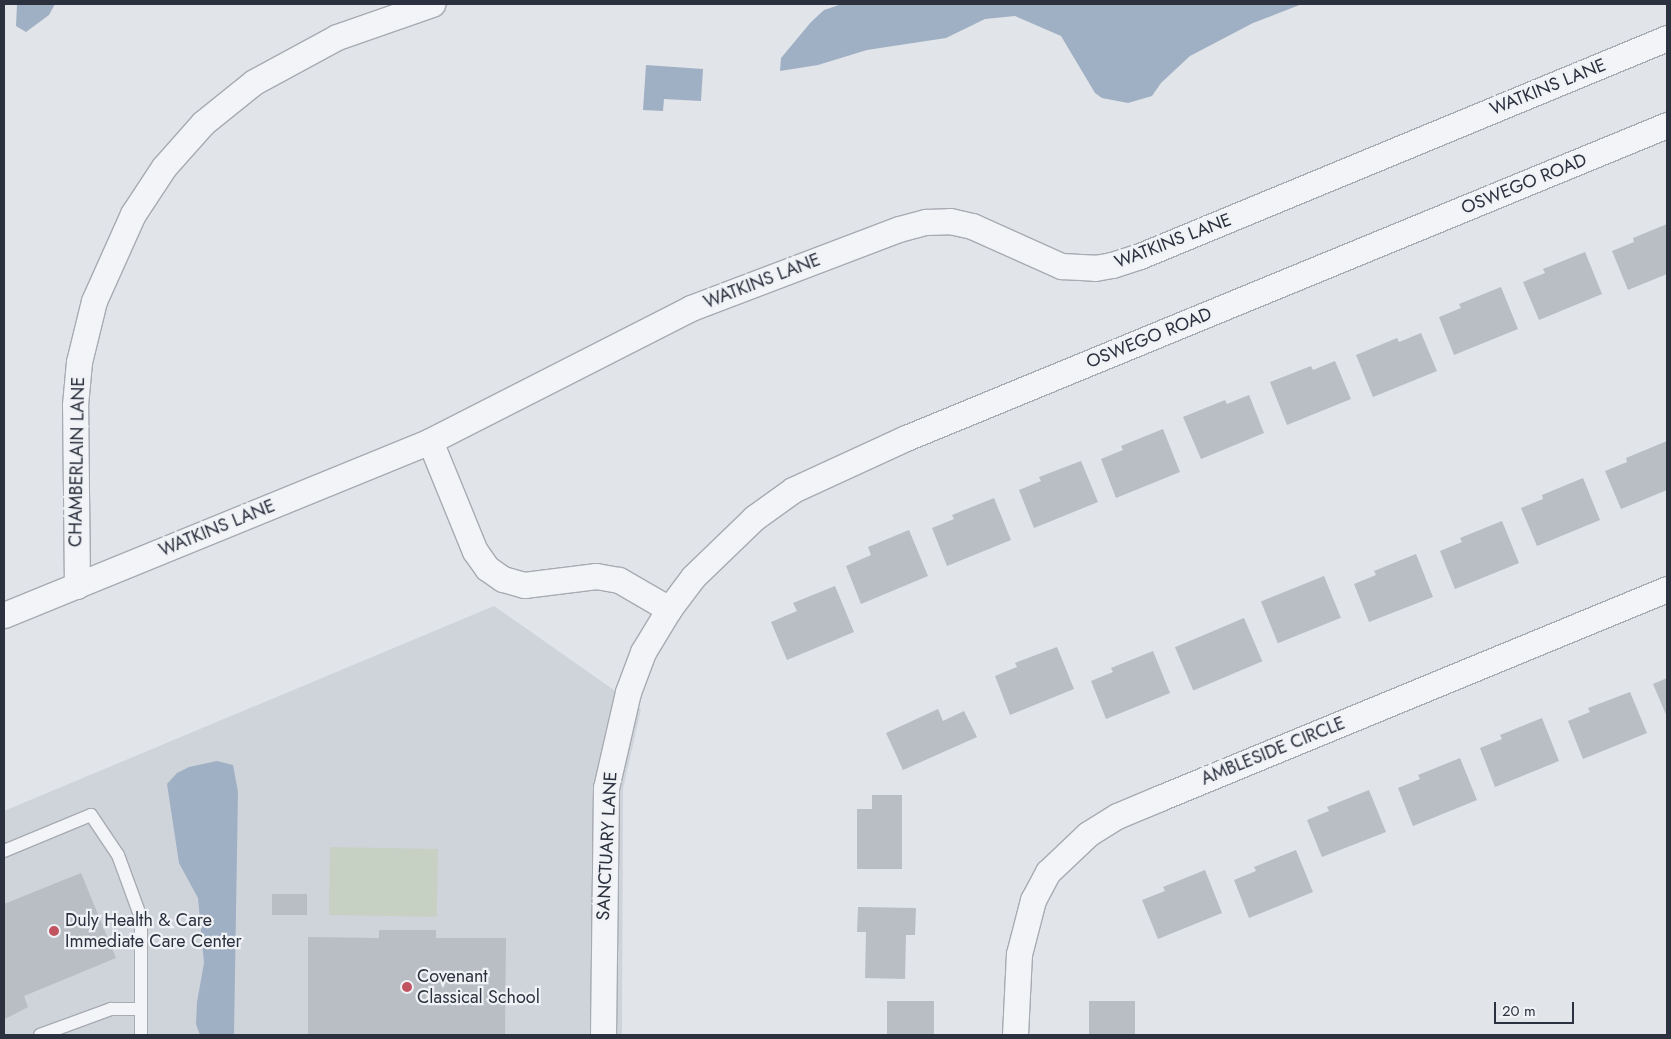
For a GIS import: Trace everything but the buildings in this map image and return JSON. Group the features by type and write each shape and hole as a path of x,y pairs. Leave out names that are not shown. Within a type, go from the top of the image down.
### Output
{"street":[{"name":"CHAMBERLAIN LANE","path":"76,586 75,405 79,362 94,301 133,214 164,167 203,123 254,82 337,37 432,4"},
{"name":"WATKINS LANE","path":"4,616 430,441 691,308 899,229 926,222 950,222 972,226 1061,266 1095,268 1112,265 1140,256 1667,38"},
{"name":"OSWEGO ROAD","path":"669,609 693,577 754,518 793,490 834,469 1667,125"},
{"path":"430,441 475,551 487,568 503,579 524,584 596,576 619,580 669,609"},
{"name":"AMBLESIDE CIRCLE","path":"1015,1035 1019,954 1033,900 1048,872 1088,834 1117,816 1667,589"},
{"name":"SANCTUARY LANE","path":"603,1035 606,788 628,692 643,652 669,609"}],"lane":[{"path":"4,851 91,815 118,855 141,918 141,1035"},
{"path":"40,1035 111,1009 141,1009"}],"shaded area":[{"path":"494,606 641,709 623,789 622,1035 4,1035 4,811"}],"green space":[{"path":"330,847 438,849 437,917 329,915"}],"water":[{"path":"17,4 55,4 49,15 26,32 16,26"},
{"path":"842,4 1302,4 1253,23 1190,56 1161,83 1152,96 1128,103 1102,98 1095,93 1061,36 1015,16 985,19 946,38 867,50 818,65 780,71 781,58 811,22 824,10"},
{"path":"646,65 703,69 701,101 664,99 663,111 643,110"},
{"path":"217,761 233,765 238,792 234,1035 200,1035 196,1024 197,1002 204,963 198,898 179,863 167,784 177,773 189,767"}],"place":[{"name":"Duly Health & Care Immediate Care Center","path":"54,931"},
{"name":"Covenant Classical School","path":"407,987"}]}
